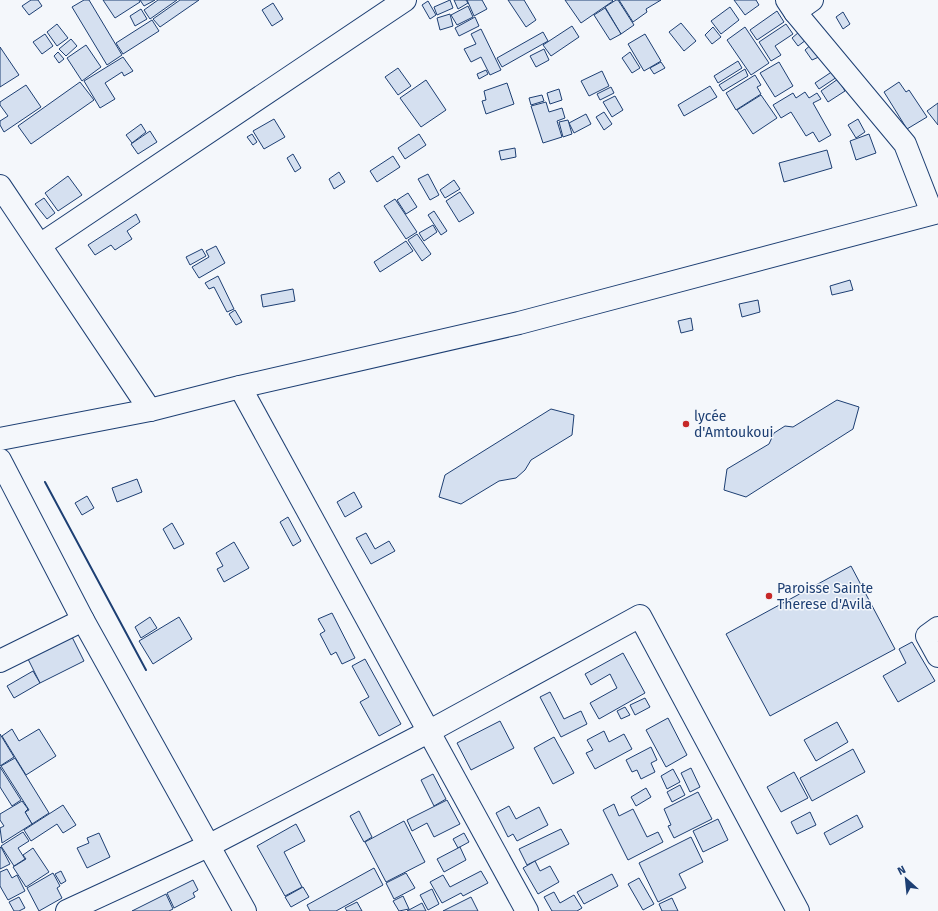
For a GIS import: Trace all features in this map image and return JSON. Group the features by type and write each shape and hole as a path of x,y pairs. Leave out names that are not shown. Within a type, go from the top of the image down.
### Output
{"street":[{"path":"40,245 404,0"},
{"path":"0,439 150,410 240,387 519,323 935,213 905,144 798,4"},
{"path":"0,186 150,410"},
{"path":"240,387 527,911"},
{"path":"0,460 83,620 245,911"},
{"path":"67,911 210,846 428,732 640,616 798,911"},
{"path":"0,661 83,620"},
{"path":"938,628 927,636 938,656"}],"building":[{"path":"31,0 38,0 42,6 29,15 22,6"},
{"path":"84,0 89,0 122,55 107,65 72,7"},
{"path":"103,0 139,0 140,2 115,18"},
{"path":"140,0 155,0 144,6"},
{"path":"158,0 177,0 150,19 144,10"},
{"path":"180,0 199,0 160,27 153,19"},
{"path":"450,0 453,8 437,15 434,7"},
{"path":"454,0 466,0 468,3 458,9"},
{"path":"467,0 482,0 487,9 474,16"},
{"path":"508,0 524,0 536,20 526,27"},
{"path":"565,0 612,0 613,1 581,23"},
{"path":"618,0 634,25 621,34 605,7"},
{"path":"619,0 661,0 646,9 647,12 633,22"},
{"path":"734,0 756,0 759,5 745,15"},
{"path":"428,1 436,15 430,19 422,5"},
{"path":"273,3 283,19 272,26 262,10"},
{"path":"468,6 473,17 457,25 451,15"},
{"path":"730,7 739,20 721,34 711,21"},
{"path":"605,8 621,34 610,40 594,15"},
{"path":"141,9 147,19 135,26 130,16"},
{"path":"777,11 784,22 757,40 750,30"},
{"path":"843,12 850,24 843,29 836,17"},
{"path":"450,14 453,26 440,30 437,18"},
{"path":"475,17 479,26 459,36 455,28"},
{"path":"152,20 159,31 123,54 116,43"},
{"path":"681,23 696,41 684,51 669,32"},
{"path":"57,24 68,38 57,46 47,32"},
{"path":"786,24 793,34 775,46 781,55 771,61 759,42"},
{"path":"572,26 579,37 551,56 543,45"},
{"path":"713,27 721,37 712,44 705,35"},
{"path":"745,27 769,63 751,75 727,40"},
{"path":"481,29 501,70 490,75 481,57 471,62 464,49 476,44 471,34"},
{"path":"543,32 548,41 502,67 497,58"},
{"path":"799,32 806,40 798,46 792,38"},
{"path":"45,34 53,46 42,54 33,42"},
{"path":"645,34 661,61 644,71 628,44"},
{"path":"71,39 77,46 66,56 59,49"},
{"path":"813,43 821,56 812,60 805,50"},
{"path":"86,45 101,67 82,81 67,58"},
{"path":"0,47 19,75 0,87"},
{"path":"544,49 549,60 536,67 530,56"},
{"path":"58,52 64,59 59,63 54,56"},
{"path":"630,52 640,68 632,73 622,58"},
{"path":"123,57 133,71 124,76 122,72 105,83 115,99 100,108 84,81"},
{"path":"738,61 742,68 718,83 714,76"},
{"path":"661,62 665,68 654,74 650,68"},
{"path":"779,62 793,86 775,97 760,73"},
{"path":"398,68 411,86 398,95 385,77"},
{"path":"745,69 748,76 723,91 719,85"},
{"path":"486,70 488,74 479,79 477,74"},
{"path":"602,71 609,86 589,96 581,81"},
{"path":"833,71 837,77 819,89 815,83"},
{"path":"755,75 761,85 757,87 761,94 736,110 726,93"},
{"path":"838,79 845,91 828,102 821,91"},
{"path":"426,80 446,110 421,127 400,98"},
{"path":"80,82 94,100 31,144 18,126"},
{"path":"899,82 906,92 909,90 927,117 907,129 884,92"},
{"path":"507,83 514,104 486,114 482,101 486,100 484,91"},
{"path":"26,85 41,107 4,132 0,125 0,121 8,116 0,105 0,102"},
{"path":"710,86 717,97 684,116 678,105"},
{"path":"611,87 614,93 600,100 597,94"},
{"path":"559,89 562,100 550,104 547,93"},
{"path":"805,92 809,98 817,93 821,99 813,103 831,135 819,142 813,132 806,136 791,112 781,118 773,105 793,93 796,98"},
{"path":"542,95 544,101 531,105 529,98"},
{"path":"761,95 777,118 753,134 737,110"},
{"path":"615,96 623,110 612,117 603,102"},
{"path":"546,102 549,112 562,108 565,118 557,121 562,137 543,143 531,106"},
{"path":"938,103 938,125 927,111"},
{"path":"604,112 612,124 604,130 596,117"},
{"path":"586,114 591,124 574,133 569,123"},
{"path":"274,119 285,137 264,149 253,131"},
{"path":"858,119 865,132 856,138 848,125"},
{"path":"568,120 572,134 563,137 559,122"},
{"path":"141,124 146,132 132,143 126,135"},
{"path":"150,131 157,142 138,154 131,144"},
{"path":"252,134 257,142 253,145 247,137"},
{"path":"419,134 426,145 405,159 398,148"},
{"path":"869,134 876,153 856,160 850,141"},
{"path":"515,148 516,157 501,160 499,151"},
{"path":"827,150 832,168 784,182 779,163"},
{"path":"293,154 301,168 295,172 287,158"},
{"path":"393,156 400,167 377,182 370,171"},
{"path":"339,172 345,182 334,189 329,179"},
{"path":"428,174 439,195 430,200 418,179"},
{"path":"68,176 82,195 58,211 45,193"},
{"path":"454,180 460,189 445,198 440,190"},
{"path":"460,192 474,213 459,222 446,201"},
{"path":"408,193 417,207 406,214 397,200"},
{"path":"44,198 55,213 47,219 35,204"},
{"path":"395,199 417,232 406,239 384,206"},
{"path":"434,211 447,231 441,235 428,215"},
{"path":"136,214 140,222 127,231 132,239 115,250 111,245 95,255 88,245"},
{"path":"433,225 437,232 424,241 419,233"},
{"path":"417,234 431,254 422,261 408,240"},
{"path":"406,241 413,251 380,272 374,262"},
{"path":"216,246 225,263 199,278 192,267 209,257 206,251"},
{"path":"202,249 206,256 190,265 186,257"},
{"path":"218,276 234,309 227,312 214,287 209,289 205,283"},
{"path":"850,280 853,290 832,295 830,286"},
{"path":"293,289 295,301 263,307 261,295"},
{"path":"758,300 760,312 742,317 739,304"},
{"path":"235,310 242,322 236,325 229,314"},
{"path":"691,318 693,330 681,333 678,321"},
{"path":"837,400 859,407 853,429 746,497 724,490 727,469 769,444 774,433 785,426 793,427"},
{"path":"551,409 574,415 572,435 531,460 525,470 516,478 499,481 461,504 439,497 445,475"},
{"path":"137,479 142,492 117,502 112,488"},
{"path":"354,492 362,507 345,517 337,502"},
{"path":"87,496 94,508 82,515 75,503"},
{"path":"288,517 301,541 293,546 280,522"},
{"path":"172,523 184,544 174,549 163,529"},
{"path":"366,533 375,549 389,541 395,551 371,564 356,538"},
{"path":"234,542 249,568 224,582 217,569 223,566 216,553"},
{"path":"851,566 895,649 770,716 726,634"},
{"path":"332,613 355,658 342,664 336,652 331,655 320,634 325,631 318,619"},
{"path":"150,617 157,628 141,638 135,627"},
{"path":"179,617 192,639 153,664 139,641"},
{"path":"72,637 84,661 40,683 28,659"},
{"path":"912,642 935,681 898,702 883,676 906,663 899,649"},
{"path":"623,653 645,693 599,719 590,703 617,688 610,674 591,685 585,674"},
{"path":"365,659 401,724 379,736 360,702 369,697 352,666"},
{"path":"33,671 40,683 14,698 7,686"},
{"path":"550,692 564,719 581,711 587,724 561,737 540,697"},
{"path":"645,698 650,707 635,715 630,705"},
{"path":"625,707 630,715 621,719 617,711"},
{"path":"668,718 687,755 666,767 646,730"},
{"path":"500,721 514,748 471,770 457,743"},
{"path":"837,722 848,742 816,761 804,740"},
{"path":"12,729 19,741 39,729 56,756 26,775 2,736"},
{"path":"604,731 609,742 624,734 632,749 595,769 586,753 593,750 587,740"},
{"path":"0,734 14,757 0,766"},
{"path":"554,737 574,773 553,784 534,748"},
{"path":"651,747 657,760 651,763 655,772 641,779 637,770 632,772 626,760"},
{"path":"853,749 865,772 812,801 800,778"},
{"path":"15,758 49,813 32,824 25,812 29,810 1,766"},
{"path":"0,767 21,800 12,806 0,787"},
{"path":"691,768 700,787 690,792 681,773"},
{"path":"673,769 680,782 667,789 661,776"},
{"path":"794,772 808,798 781,812 767,787"},
{"path":"433,774 446,799 434,806 421,780"},
{"path":"680,785 685,795 672,802 667,792"},
{"path":"646,788 651,797 636,806 631,797"},
{"path":"698,792 712,819 674,838 668,826 671,825 664,809"},
{"path":"447,800 460,824 434,837 427,823 412,831 407,820"},
{"path":"22,801 28,809 25,812 32,824 2,843 0,828 4,826 0,820 0,814"},
{"path":"614,804 619,816 633,809 647,837 658,832 663,842 628,860 603,810"},
{"path":"63,805 76,825 63,833 57,824 31,841 24,830"},
{"path":"509,806 516,819 539,807 548,825 517,841 513,834 508,837 496,813"},
{"path":"359,811 372,837 364,842 350,816"},
{"path":"810,812 816,825 797,834 791,822"},
{"path":"857,815 863,827 830,845 824,833"},
{"path":"718,819 728,840 703,852 693,831"},
{"path":"404,821 425,862 386,882 365,842"},
{"path":"296,824 305,841 284,852 302,887 285,896 257,846"},
{"path":"561,829 569,844 527,865 519,849"},
{"path":"23,832 29,841 18,848 25,859 14,866 1,846"},
{"path":"99,833 110,857 87,868 77,848 89,843 87,838"},
{"path":"464,833 469,842 458,848 453,839"},
{"path":"691,837 703,862 679,874 686,888 658,902 639,863"},
{"path":"1,847 10,864 0,869 0,848"},
{"path":"460,847 466,860 444,872 437,859"},
{"path":"33,848 49,872 26,887 13,867 26,859 23,855"},
{"path":"535,861 540,871 550,866 559,882 538,894 523,868"},
{"path":"374,868 383,885 336,911 310,911 307,905"},
{"path":"7,869 12,878 17,875 25,891 8,900 0,886 0,872"},
{"path":"61,871 66,881 61,884 55,874"},
{"path":"481,871 488,883 463,896 461,893 442,903 430,882 443,875 450,887"},
{"path":"53,873 60,886 57,888 62,898 39,911 27,888"},
{"path":"406,873 415,888 394,899 386,883"},
{"path":"612,874 618,886 584,904 577,892"},
{"path":"639,878 654,904 643,910 628,884"},
{"path":"193,880 198,890 193,893 195,897 174,908 167,893"},
{"path":"303,887 309,897 291,907 285,897"},
{"path":"432,889 439,904 428,910 420,895"},
{"path":"554,892 560,903 574,895 582,908 577,911 552,911 544,897"},
{"path":"166,894 173,909 169,911 132,911"},
{"path":"403,896 409,909 399,911 393,901"},
{"path":"19,897 25,908 19,911 14,911 9,902"},
{"path":"471,897 478,911 443,911"},
{"path":"672,898 678,911 662,911 659,904"},
{"path":"357,902 362,911 347,911 345,908"},
{"path":"422,903 426,911 407,911"}],"wall":[{"path":"45,482 146,670"}],"place":[{"name":"lycée d'Amtoukoui","path":"686,424"},
{"name":"Paroisse Sainte Therese d'Avila","path":"769,596"}]}
